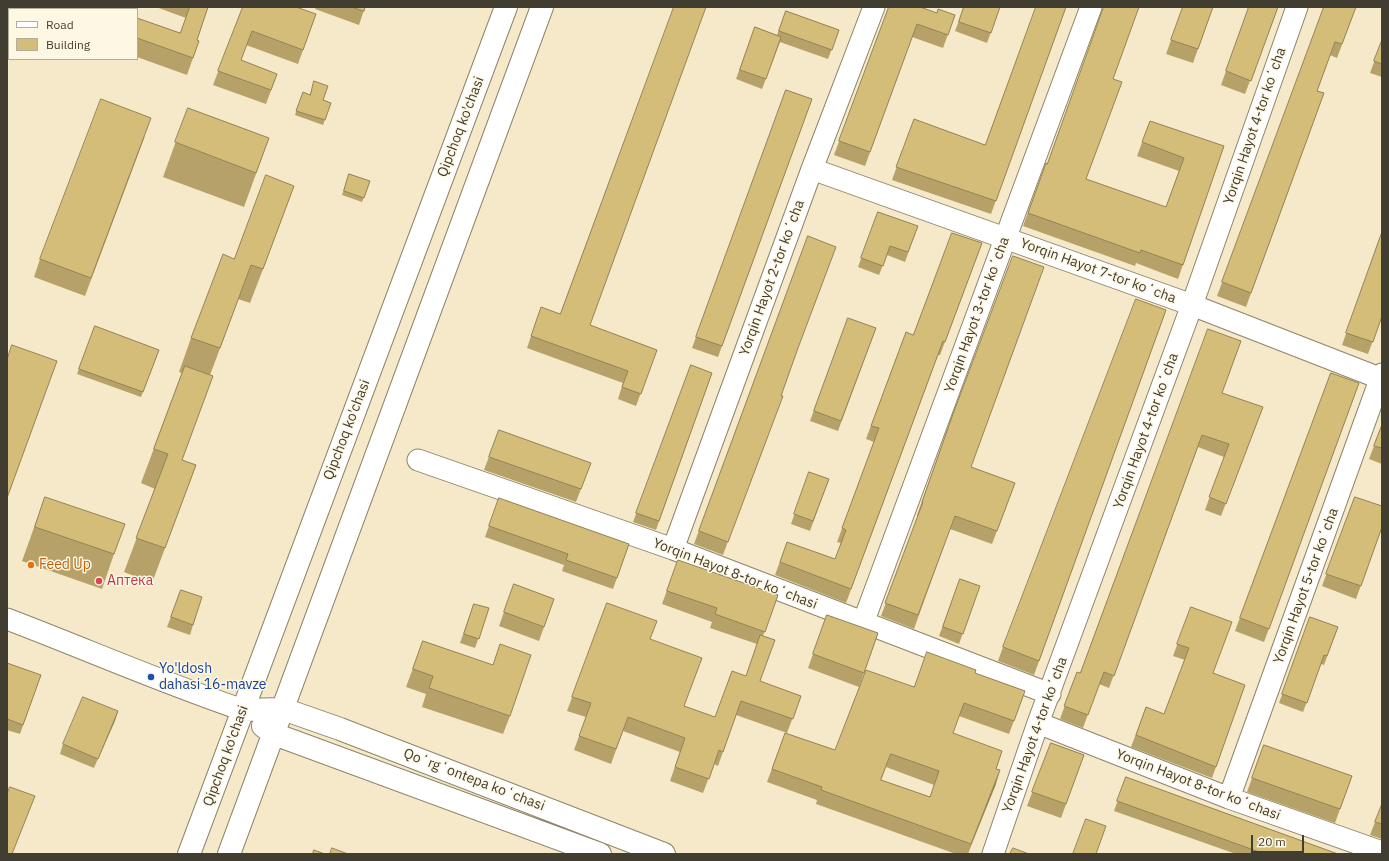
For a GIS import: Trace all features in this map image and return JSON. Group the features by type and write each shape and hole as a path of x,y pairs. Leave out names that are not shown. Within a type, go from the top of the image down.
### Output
{"main road":[{"name":"Qipchoq ko'chasi","path":"190,854 506,7"},
{"path":"229,854 542,7"},
{"path":"243,710 283,709"},
{"name":"Qoʻrgʻontepa koʻchasi","path":"283,709 340,729 664,854"},
{"name":"Qoʻrgʻontepa koʻchasi","path":"243,710 274,734 600,854"}],"street":[{"name":"Yorqin Hayot 2-tor koʻcha","path":"673,549 812,169 874,7"},
{"name":"Yorqin Hayot 3-tor koʻcha","path":"863,623 1091,7"},
{"name":"Yorqin Hayot 4-tor koʻcha","path":"993,854 1038,723 1050,694 1192,305 1297,7"},
{"name":"Yorqin Hayot 7-tor koʻcha","path":"812,169 1192,305 1382,377"},
{"name":"Yorqin Hayot 5-tor koʻcha","path":"1230,798 1382,377"},
{"name":"Yorqin Hayot 8-tor koʻchasi","path":"418,460 673,549 1050,694"},
{"path":"7,619 80,647 151,677 243,710"},
{"name":"Yorqin Hayot 8-tor koʻchasi","path":"1038,723 1230,798 1382,852"}],"building":[{"path":"108,7 110,8 66,8"},
{"path":"190,7 208,7 197,40 199,41 193,58 138,38 138,18 180,33"},
{"path":"243,7 296,7 316,14 303,50 252,31 241,60 277,74 271,90 218,71"},
{"path":"352,7 365,7 364,11"},
{"path":"674,7 706,7 590,325 657,350 641,394 622,387 628,371 531,336 541,307 560,314"},
{"path":"889,7 920,7 937,13 938,9 955,15 948,35 917,24 870,152 839,141"},
{"path":"964,7 1000,7 991,33 959,22"},
{"path":"1036,7 1066,7 996,201 896,167 914,119 985,145"},
{"path":"1104,7 1139,7 1113,79 1122,82 1086,179 1166,207 1184,158 1142,142 1150,121 1224,146 1183,265 1141,250 1140,253 1028,213"},
{"path":"1183,7 1213,7 1198,49 1171,40"},
{"path":"1249,7 1278,7 1251,81 1226,71"},
{"path":"1324,7 1356,7 1342,44 1335,42 1317,91 1324,93 1251,293 1222,282"},
{"path":"786,11 839,30 832,50 779,31"},
{"path":"755,27 781,37 766,79 740,70"},
{"path":"1382,40 1382,64 1374,61"},
{"path":"314,81 328,86 323,100 331,103 325,120 296,111 303,92 310,95"},
{"path":"786,90 812,99 722,346 696,337"},
{"path":"101,99 151,118 91,278 40,259"},
{"path":"188,108 269,138 256,173 175,142"},
{"path":"349,174 370,181 364,198 344,191"},
{"path":"266,175 294,186 263,269 251,265 220,348 191,338 223,254 234,259"},
{"path":"878,212 918,226 908,252 890,246 883,266 861,258"},
{"path":"1382,232 1382,316 1373,342 1346,333"},
{"path":"952,233 982,243 945,342 943,341 851,589 780,562 787,542 835,559 846,530 842,528 879,428 871,426 906,332 913,335"},
{"path":"808,236 836,247 781,396 783,396 728,542 699,531"},
{"path":"1013,256 1044,267 971,467 1015,483 997,531 955,516 918,615 885,603 923,502 953,414"},
{"path":"1136,299 1166,310 1039,661 1003,647"},
{"path":"848,318 876,328 841,421 814,411"},
{"path":"95,326 159,350 143,392 79,369"},
{"path":"1208,329 1241,341 1222,393 1263,407 1226,504 1209,497 1229,444 1202,435 1114,676 1104,672 1088,715 1064,706 1077,672 1080,673"},
{"path":"12,345 57,361 7,498 7,360"},
{"path":"691,365 712,373 659,521 636,513"},
{"path":"185,366 213,376 182,460 196,465 165,548 136,538 168,454 154,449"},
{"path":"1331,373 1359,383 1269,629 1240,618"},
{"path":"1382,425 1382,448 1374,446"},
{"path":"499,430 591,463 581,489 489,457"},
{"path":"809,472 829,479 813,521 794,514"},
{"path":"45,497 125,524 114,554 35,527"},
{"path":"1355,497 1382,506 1382,527 1361,586 1326,574"},
{"path":"499,498 629,544 617,578 566,560 568,554 489,526"},
{"path":"678,560 778,595 765,632 715,614 717,608 667,591"},
{"path":"960,579 980,586 963,634 943,627"},
{"path":"514,584 554,599 544,627 504,612"},
{"path":"181,590 202,597 193,625 171,617"},
{"path":"607,603 657,621 650,639 702,658 684,706 715,717 732,671 746,676 760,635 775,640 760,681 801,696 793,719 741,701 723,752 719,750 709,779 675,767 685,738 628,717 616,749 579,736 591,703 572,697"},
{"path":"474,604 489,608 479,639 464,634"},
{"path":"1191,607 1232,622 1213,673 1245,685 1216,767 1136,735 1146,707 1164,714 1189,648 1177,644"},
{"path":"827,615 878,633 864,673 813,654"},
{"path":"1310,617 1338,627 1327,656 1324,655 1307,703 1282,694"},
{"path":"423,641 493,665 500,644 531,655 510,716 429,688 433,676 413,669"},
{"path":"927,652 976,670 975,673 1025,691 1014,721 964,703 953,733 1002,751 996,769 1000,770 971,844 821,790 822,787 772,769 785,733 835,750 866,670 914,687","holes":["891,754 939,771 930,797 881,780"]},
{"path":"7,663 41,675 23,725 7,719"},
{"path":"83,697 118,711 98,759 63,744"},
{"path":"1051,743 1084,755 1066,804 1032,792"},
{"path":"1264,745 1352,776 1340,809 1252,778"},
{"path":"1126,777 1338,854 1265,854 1117,801"},
{"path":"10,787 35,796 12,854 7,854 7,794"},
{"path":"1382,804 1382,824 1375,822"},
{"path":"1086,819 1106,826 1096,854 1073,854"},
{"path":"332,848 348,854 330,854"},
{"path":"1013,848 1029,854 1010,854"},
{"path":"314,850 325,854 313,854"}],"place":[{"name":"Feed Up","path":"31,565"},
{"name":"Аптека","path":"99,581"},
{"name":"Yo'ldosh dahasi 16-mavze","path":"151,677"}]}
